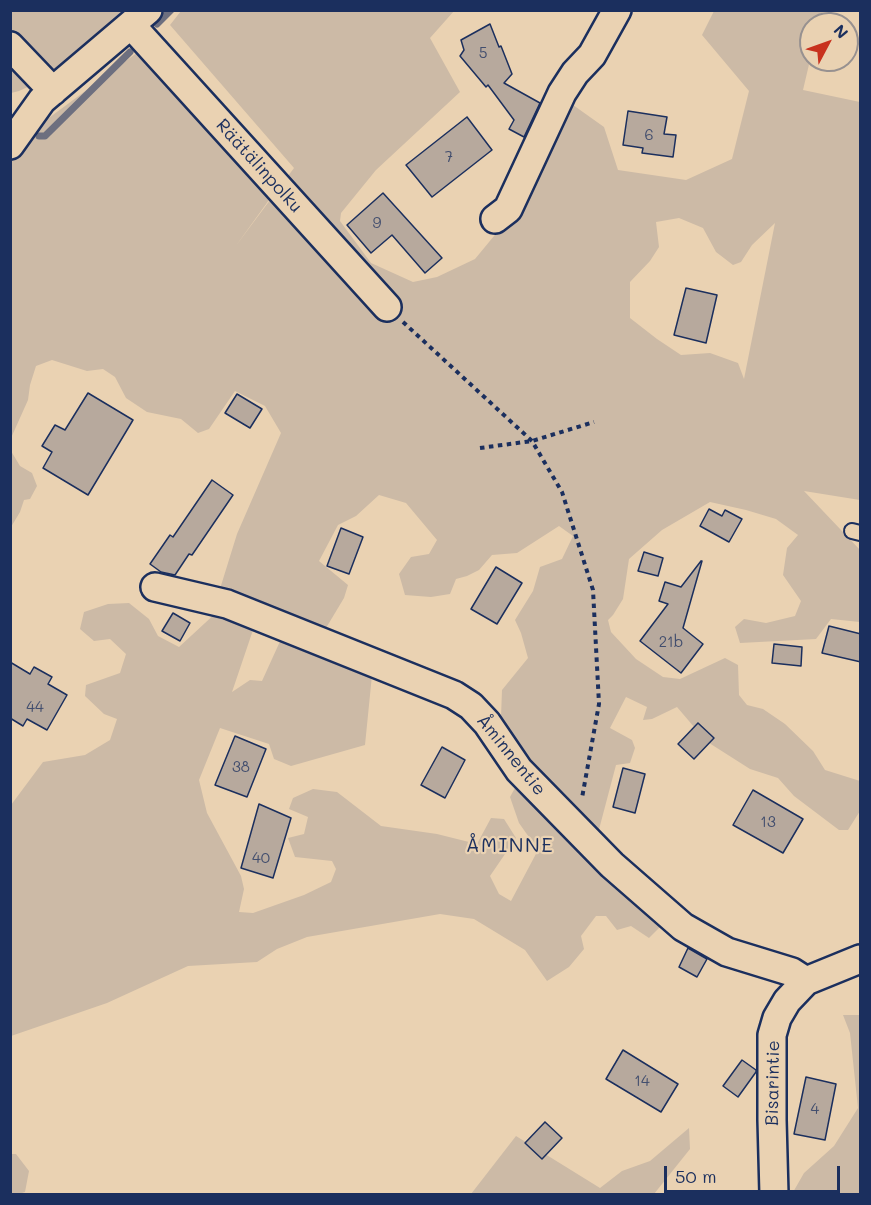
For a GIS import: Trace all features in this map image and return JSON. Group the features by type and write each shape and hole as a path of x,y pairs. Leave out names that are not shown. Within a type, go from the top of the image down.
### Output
{"street":[{"path":"495,219 508,209 562,93 592,55 617,10"},
{"path":"10,145 42,100 140,18"},
{"name":"Räätälinpolku","path":"140,18 387,307"},
{"path":"10,46 53,91"},
{"name":"Åminnentie","path":"155,587 227,604 454,695 471,706 487,723 519,770 576,829 612,865 683,927 727,952 792,972 806,981"},
{"path":"806,981 861,959"},
{"name":"Bisarintie","path":"774,1194 772,1035 782,1009 806,981"}],"path":[{"path":"387,307 531,441 562,492 593,590 599,704 576,829"},
{"path":"480,448 531,441 594,422"}],"shaded area":[{"path":"11,11 130,11 68,68 11,93"},
{"path":"181,11 454,11 430,38 460,92 376,170 341,213 340,221 371,263 413,282 437,277 475,259 513,213 566,100 604,127 618,170 686,180 732,159 749,91 702,35 714,11 823,11 799,12 799,72 807,72 803,90 860,102 860,500 804,491 860,550 860,622 831,619 816,639 740,643 735,627 744,619 766,623 795,616 801,601 783,575 787,548 798,535 776,519 710,502 662,530 629,559 623,599 608,620 611,632 636,659 663,677 680,679 725,658 738,665 739,695 747,705 763,709 785,724 813,751 825,770 860,781 860,811 848,830 839,830 794,796 778,778 750,769 706,741 677,707 652,719 643,720 647,707 626,697 610,728 632,740 635,748 630,763 616,765 597,837 666,921 649,938 631,926 617,930 606,916 596,916 581,936 584,949 569,967 547,981 525,950 474,919 440,914 307,937 277,949 257,962 188,966 107,1003 11,1036 11,805 43,762 85,755 110,740 117,719 104,714 85,696 86,685 120,673 126,654 110,639 94,641 80,629 84,612 108,604 129,603 149,619 158,636 179,647 218,611 253,630 232,692 250,680 262,681 282,637 372,675 365,745 291,766 274,759 269,744 220,728 199,780 207,813 241,876 244,889 239,912 253,913 304,895 331,882 336,869 332,861 295,857 288,838 304,834 308,817 289,809 293,798 313,789 337,792 381,826 437,834 477,844 491,818 504,819 516,838 490,876 499,894 511,901 538,850 519,823 510,797 531,759 501,717 502,690 528,658 515,620 533,591 540,567 562,559 573,536 559,526 517,553 492,555 479,570 456,579 450,594 431,597 405,595 399,574 411,557 429,554 437,540 406,503 379,495 356,516 338,525 319,561 348,585 344,598 326,628 219,592 237,534 281,433 265,406 235,391 209,429 198,433 181,419 147,412 126,398 115,377 103,369 87,371 52,360 36,366 28,400 11,438 11,128 38,126 138,52 269,200 235,247 294,168 170,25","holes":["679,218 703,228 716,252 733,265 741,262 752,245 775,223 744,379 738,363 710,353 681,355 630,318 630,282 650,261 659,247 656,222"]},
{"path":"11,451 20,466 32,473 37,486 30,499 24,500 11,527"},
{"path":"843,1015 860,1015 860,1194 792,1194 804,1173 834,1146 858,1108 850,1033"},
{"path":"689,1128 690,1149 654,1194 471,1194 516,1136 600,1188 622,1171 650,1161"},
{"path":"11,1154 16,1154 29,1171 25,1192 19,1194 11,1194"}],"building":[{"path":"490,24 512,74 504,83 540,103 524,137 509,129 514,120 488,85 486,87 460,56 464,50 461,40"},
{"path":"628,111 667,117 664,134 676,135 673,157 642,153 643,148 623,145"},
{"path":"467,117 492,150 432,197 406,165"},
{"path":"383,193 442,258 425,273 392,235 371,253 347,225"},
{"path":"686,288 717,295 706,343 674,335"},
{"path":"88,393 133,420 88,495 43,468 52,452 42,446 55,425 65,430"},
{"path":"237,394 262,409 250,428 225,413"},
{"path":"212,480 233,495 192,555 189,554 175,575 161,572 150,564 170,535 173,537"},
{"path":"709,509 722,516 725,510 742,519 729,542 700,526"},
{"path":"341,528 363,537 349,574 327,566"},
{"path":"644,552 663,558 658,576 638,571"},
{"path":"701,561 683,628 703,644 681,673 640,641 668,604 659,601 665,582 681,587"},
{"path":"496,567 522,583 497,624 471,609"},
{"path":"173,613 190,623 180,641 162,631"},
{"path":"829,626 861,634 861,662 822,653"},
{"path":"774,644 802,647 801,666 772,663"},
{"path":"10,662 30,674 34,667 52,677 48,684 67,695 47,730 27,719 23,726 10,718"},
{"path":"698,723 714,738 694,759 678,744"},
{"path":"235,736 266,749 247,797 215,785"},
{"path":"442,747 465,760 445,798 421,785"},
{"path":"623,768 645,774 635,813 613,807"},
{"path":"753,790 803,819 783,853 733,825"},
{"path":"259,804 291,818 273,878 241,868"},
{"path":"688,948 707,959 697,977 679,967"},
{"path":"623,1050 678,1084 661,1112 606,1079"},
{"path":"742,1060 756,1072 738,1097 723,1086"},
{"path":"806,1077 836,1084 825,1140 794,1134"},
{"path":"545,1122 562,1138 542,1159 525,1143"}],"waterway":[{"path":"157,24 171,10"},
{"path":"39,136 45,136 130,52"}],"district":[{"name":"ÅMINNE","path":"510,846"}]}
